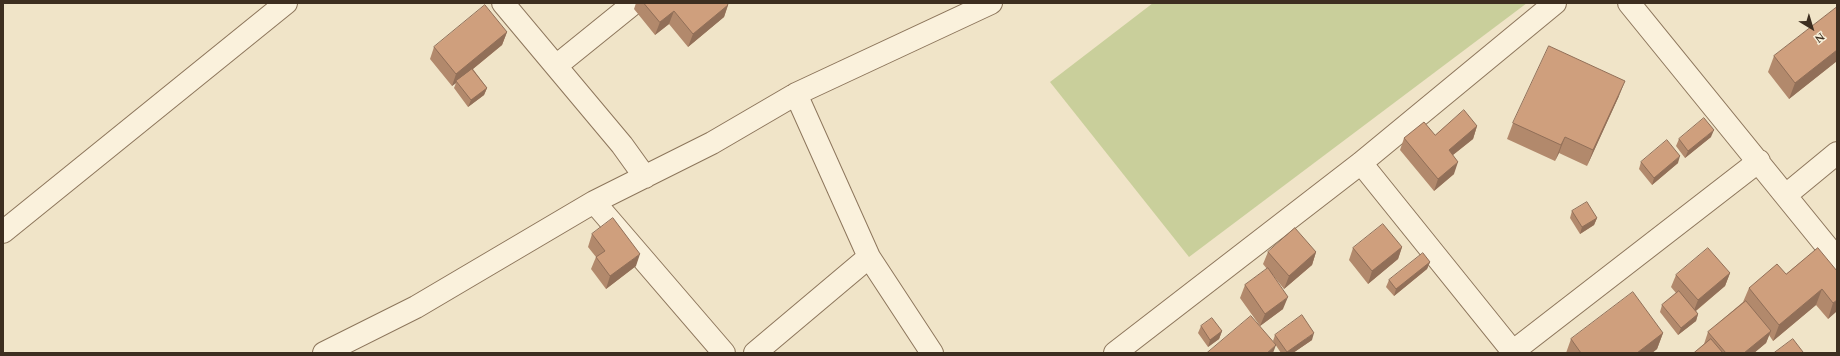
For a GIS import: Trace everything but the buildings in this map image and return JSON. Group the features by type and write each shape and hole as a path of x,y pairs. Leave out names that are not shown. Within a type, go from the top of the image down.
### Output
{"street":[{"path":"3,232 286,3"},
{"path":"503,3 622,145 645,177"},
{"path":"556,66 634,3"},
{"path":"324,353 416,307 594,202 712,142 796,94 991,3"},
{"path":"1115,353 1361,163 1555,3"},
{"path":"1629,3 1759,160 1837,259"},
{"path":"796,94 869,257 932,353"},
{"path":"1786,195 1837,153"},
{"path":"1361,163 1512,353 1759,160"},
{"path":"594,202 724,353"},
{"path":"755,353 869,257"}],"green space":[{"path":"1153,3 1527,3 1189,257 1050,82"}]}
